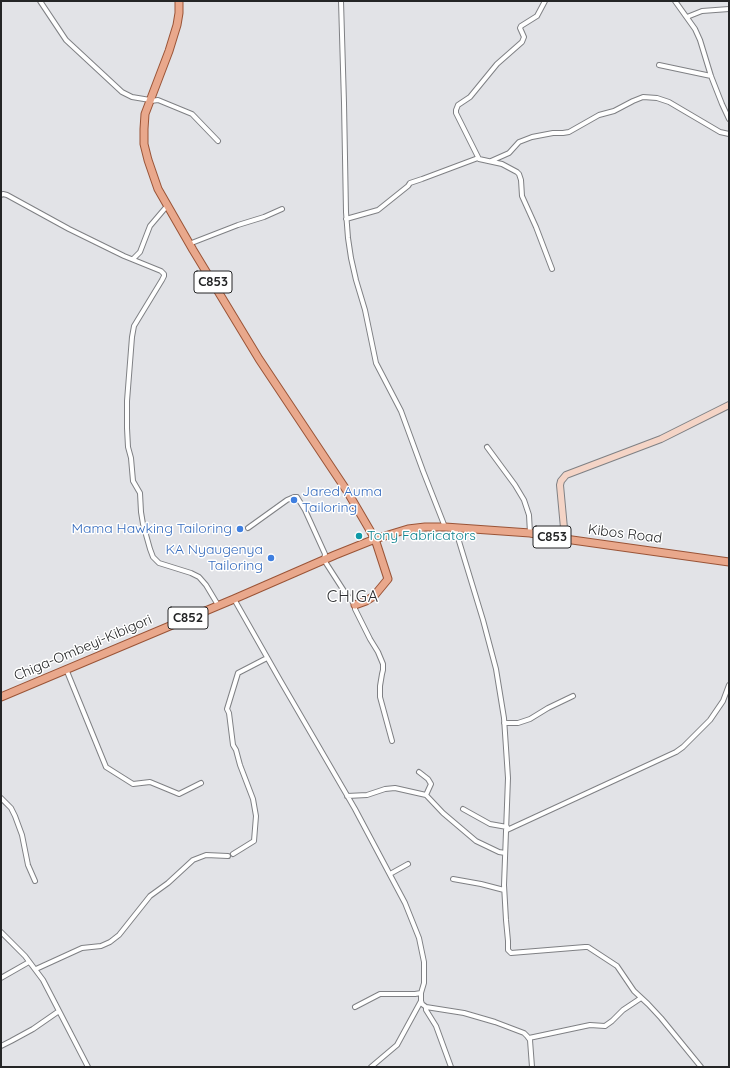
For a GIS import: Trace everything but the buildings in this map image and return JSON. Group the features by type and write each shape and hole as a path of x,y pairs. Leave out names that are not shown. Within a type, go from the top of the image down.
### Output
{"main road":[{"name":"C853","path":"179,1 177,25 169,52 150,100 144,121 144,144 152,173 167,206 259,359 347,491 375,539"},
{"name":"Kibos Road","path":"375,539 408,529 446,526 530,533 729,562"},
{"name":"Chiga-Ombeyi-Kibigori","path":"1,696 234,599 324,559 375,539"},
{"path":"354,605 374,596 388,580 375,539"}],"street":[{"path":"40,1 66,40 122,92 132,97 151,101 158,100 192,114 218,141"},
{"path":"341,1 346,219 351,258 372,343 374,359 401,411 423,471 446,526"},
{"path":"478,158 456,113 456,108 460,103 470,97 497,64 522,42 524,37 520,28 521,26 537,16 545,1"},
{"path":"678,2 700,40 711,76 729,119"},
{"path":"687,17 702,11 729,9"},
{"path":"659,65 711,76"},
{"path":"491,161 509,153 518,142 532,137 569,132 599,115 614,111 633,100 643,97 657,98 669,102 720,132 729,134"},
{"path":"346,219 378,210 410,183 478,158 491,161 502,164 519,174 522,196 552,269"},
{"path":"1,195 7,195 69,229 161,271 164,275 134,326 132,337 127,400 127,441 132,466 133,481 140,493 143,524 150,549 156,561 159,564 191,573 199,577 206,585 218,605"},
{"path":"133,259 140,252 150,226 167,206"},
{"path":"189,244 282,209"},
{"path":"564,539 560,485 561,481 566,475 661,439 729,405"},
{"path":"487,448 515,485 524,500 529,516 530,533"},
{"path":"248,528 287,500 297,497 305,510 325,554 324,560 354,605 383,664 380,697 392,741"},
{"path":"455,527 496,669 504,723 508,778 504,890 508,950 509,952 514,953 588,947 617,966 634,991 661,1018 701,1067"},
{"path":"234,599 390,874 405,904 419,938 425,966 421,1001 398,1045 371,1067"},
{"path":"36,969 82,948 101,946 110,942 119,935 150,896 168,883 193,860 206,855 230,855 254,841 256,816 253,799 233,745 229,713 226,709 238,673 267,658"},
{"path":"66,670 106,767 133,784 150,782 179,794 201,784"},
{"path":"462,809 490,824 507,828 676,752 710,720 723,701 729,685"},
{"path":"504,723 518,723 530,719 548,708 573,696"},
{"path":"419,772 428,779 431,784 426,795"},
{"path":"347,796 367,795 385,789 395,788 426,795 443,813 476,840 499,852 505,853"},
{"path":"1,798 11,808 15,816 22,835 28,865 35,880"},
{"path":"390,874 408,864"},
{"path":"453,879 504,890"},
{"path":"1,932 36,969 88,1067"},
{"path":"1,978 29,962"},
{"path":"355,1007 380,994 421,993"},
{"path":"529,1038 590,1025 605,1026 623,1010 641,998"},
{"path":"421,1001 426,1007 426,1010 436,1026 451,1067"},
{"path":"426,1007 487,1020 524,1033 529,1038 532,1067"},
{"path":"1,1046 33,1029 59,1011"}],"place":[{"name":"Jared Auma Tailoring","path":"294,500"},
{"name":"Mama Hawking Tailoring","path":"240,529"},
{"name":"Tony Fabricators","path":"359,536"},
{"name":"KA Nyaugenya Tailoring","path":"271,558"}],"district":[{"name":"CHIGA","path":"353,597"}]}
